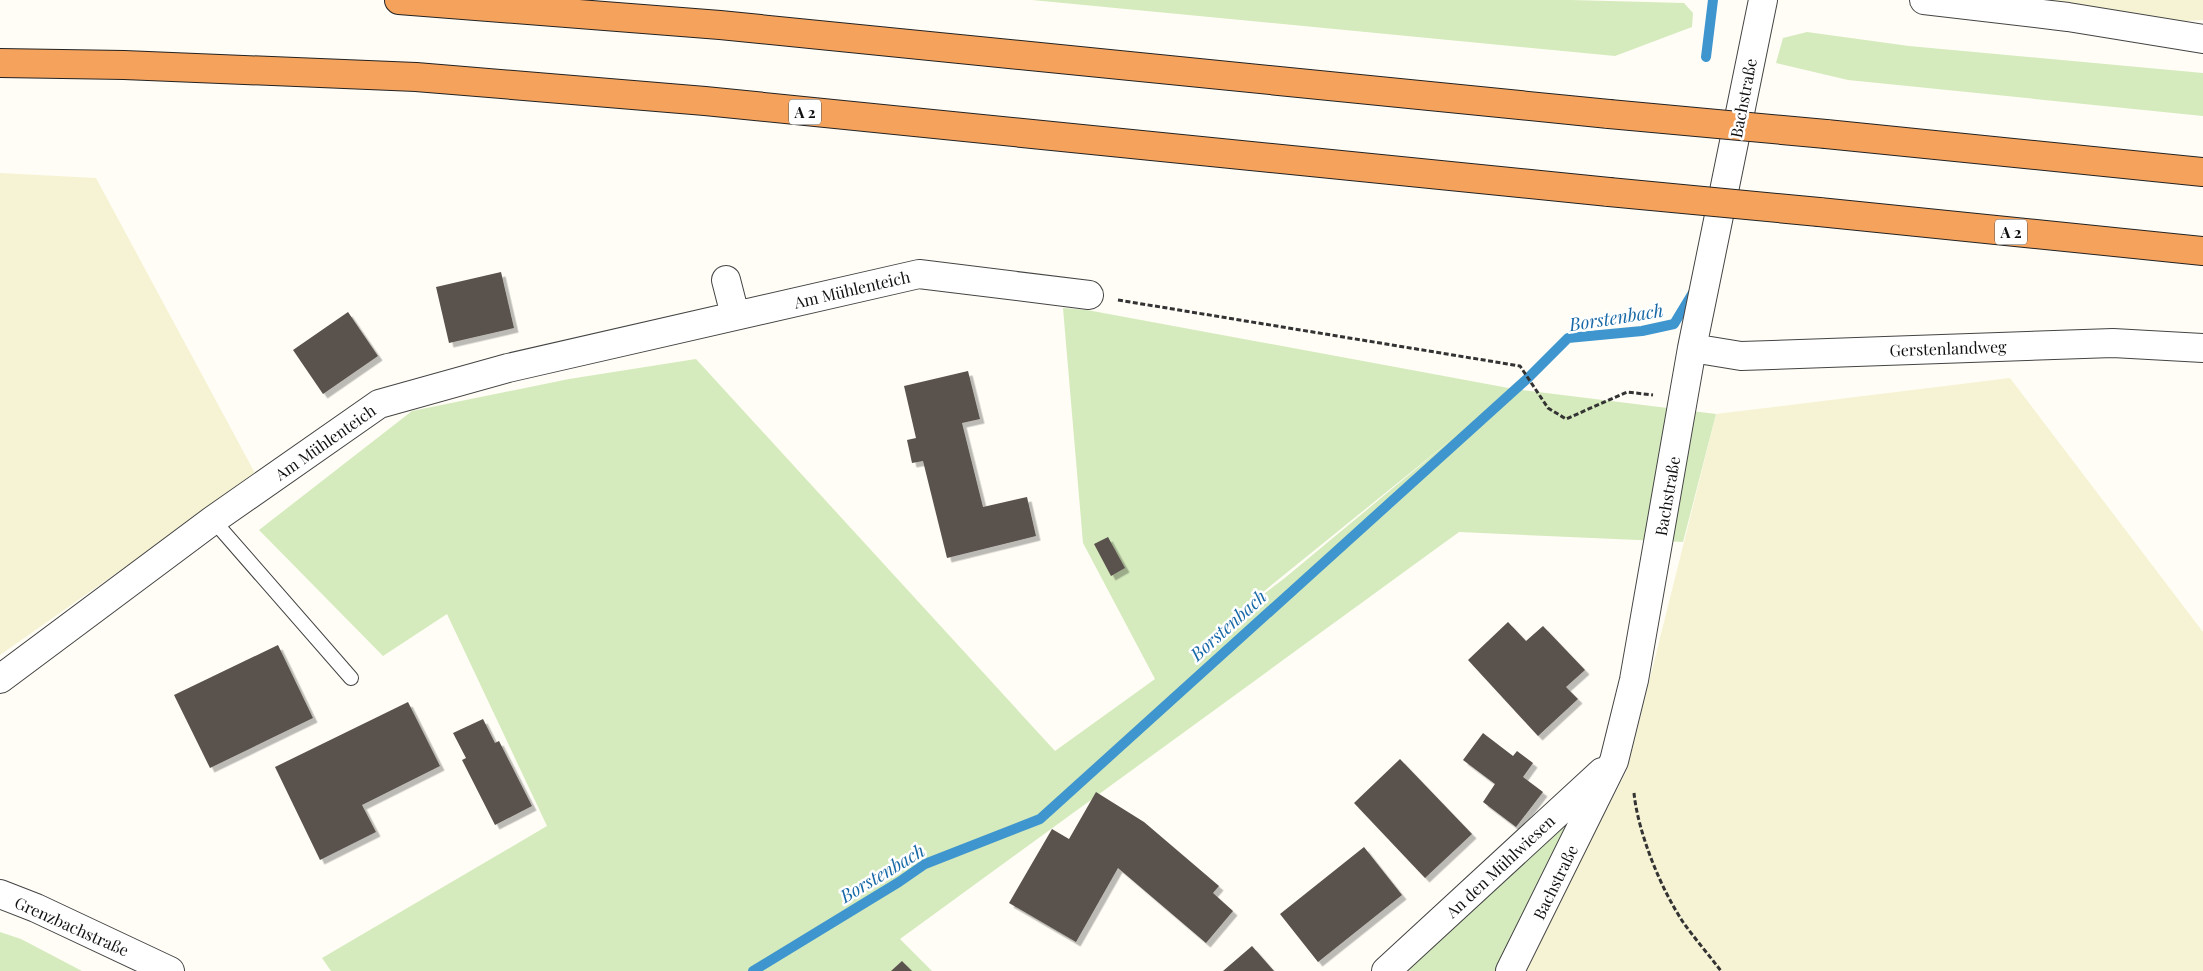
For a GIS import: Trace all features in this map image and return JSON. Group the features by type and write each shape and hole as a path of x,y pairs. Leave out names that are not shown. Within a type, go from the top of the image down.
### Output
{"highway":[{"path":"399,0 720,25 2203,172"},
{"name":"A 2","path":"0,63 124,65 426,78 705,101 2203,251"}],"street":[{"name":"Bachstraße","path":"1510,971 1614,761 1634,680 1692,348 1763,0"},
{"path":"1924,0 2068,17 2203,39"},
{"name":"Am Mühlenteich","path":"0,679 213,520 379,404 508,368 919,274 1089,295"},
{"path":"726,280 735,315"},
{"name":"Gerstenlandweg","path":"1692,348 1741,356 2113,342 2203,348"},
{"name":"An den Mühlwiesen","path":"1386,971 1614,761"},
{"name":"Grenzbachstraße","path":"0,894 36,908 170,971"}],"lane":[{"path":"213,520 351,678"}],"path":[{"path":"1089,295 1520,366 1548,408 1566,419 1627,392 1684,397"},
{"path":"1633,783 1636,812 1656,868 1683,922 1721,971"}],"shaded area":[{"path":"1923,0 2203,0 2203,20 2155,23"},
{"path":"0,173 96,178 256,475 0,655"},
{"path":"2010,378 2203,632 2203,971 1525,971 1627,770 1716,414"}],"green space":[{"path":"1032,0 1571,0 1684,3 1693,13 1692,27 1615,56"},
{"path":"1807,32 1909,46 2203,73 2203,116 1848,80 1776,63 1783,38"},
{"path":"1063,308 1087,310 1514,389 1716,414 1683,542 1459,532 900,939 932,971 331,971 322,958 547,826 447,614 383,656 259,530 412,411 569,379 696,359 1055,751 1155,679 1083,543","holes":["1452,439 1286,577 1190,651"]},
{"path":"1599,788 1504,971 1402,971"},
{"path":"0,932 21,939 82,971 0,971"}],"building":[{"path":"501,272 514,328 449,343 436,287"},
{"path":"348,312 378,356 323,394 293,350"},
{"path":"968,371 980,419 962,423 983,507 1027,497 1036,536 947,558 923,461 912,463 907,440 916,438 904,386"},
{"path":"1108,537 1125,568 1111,576 1094,544"},
{"path":"1508,622 1526,641 1543,626 1585,670 1566,687 1578,699 1538,736 1468,660"},
{"path":"278,645 313,718 210,768 174,695"},
{"path":"408,702 440,766 362,805 376,832 320,860 275,767"},
{"path":"483,719 495,743 499,741 532,806 495,825 462,760 466,758 453,733"},
{"path":"1483,733 1513,756 1517,751 1533,763 1523,777 1543,792 1516,827 1483,802 1495,784 1463,760"},
{"path":"1400,759 1472,834 1425,878 1354,803"},
{"path":"1096,792 1144,822 1219,886 1213,893 1233,911 1206,943 1118,868 1076,942 1009,903 1052,829 1069,839"},
{"path":"1364,847 1402,895 1318,962 1280,914"},
{"path":"1252,946 1274,971 1223,971"},
{"path":"902,961 912,971 891,971"}],"waterway":[{"name":"Borstenbach","path":"1706,57 1713,0"},
{"name":"Borstenbach","path":"753,971 899,882 925,864 1040,819 1528,378 1568,338 1642,331 1674,324 1694,291"}]}
